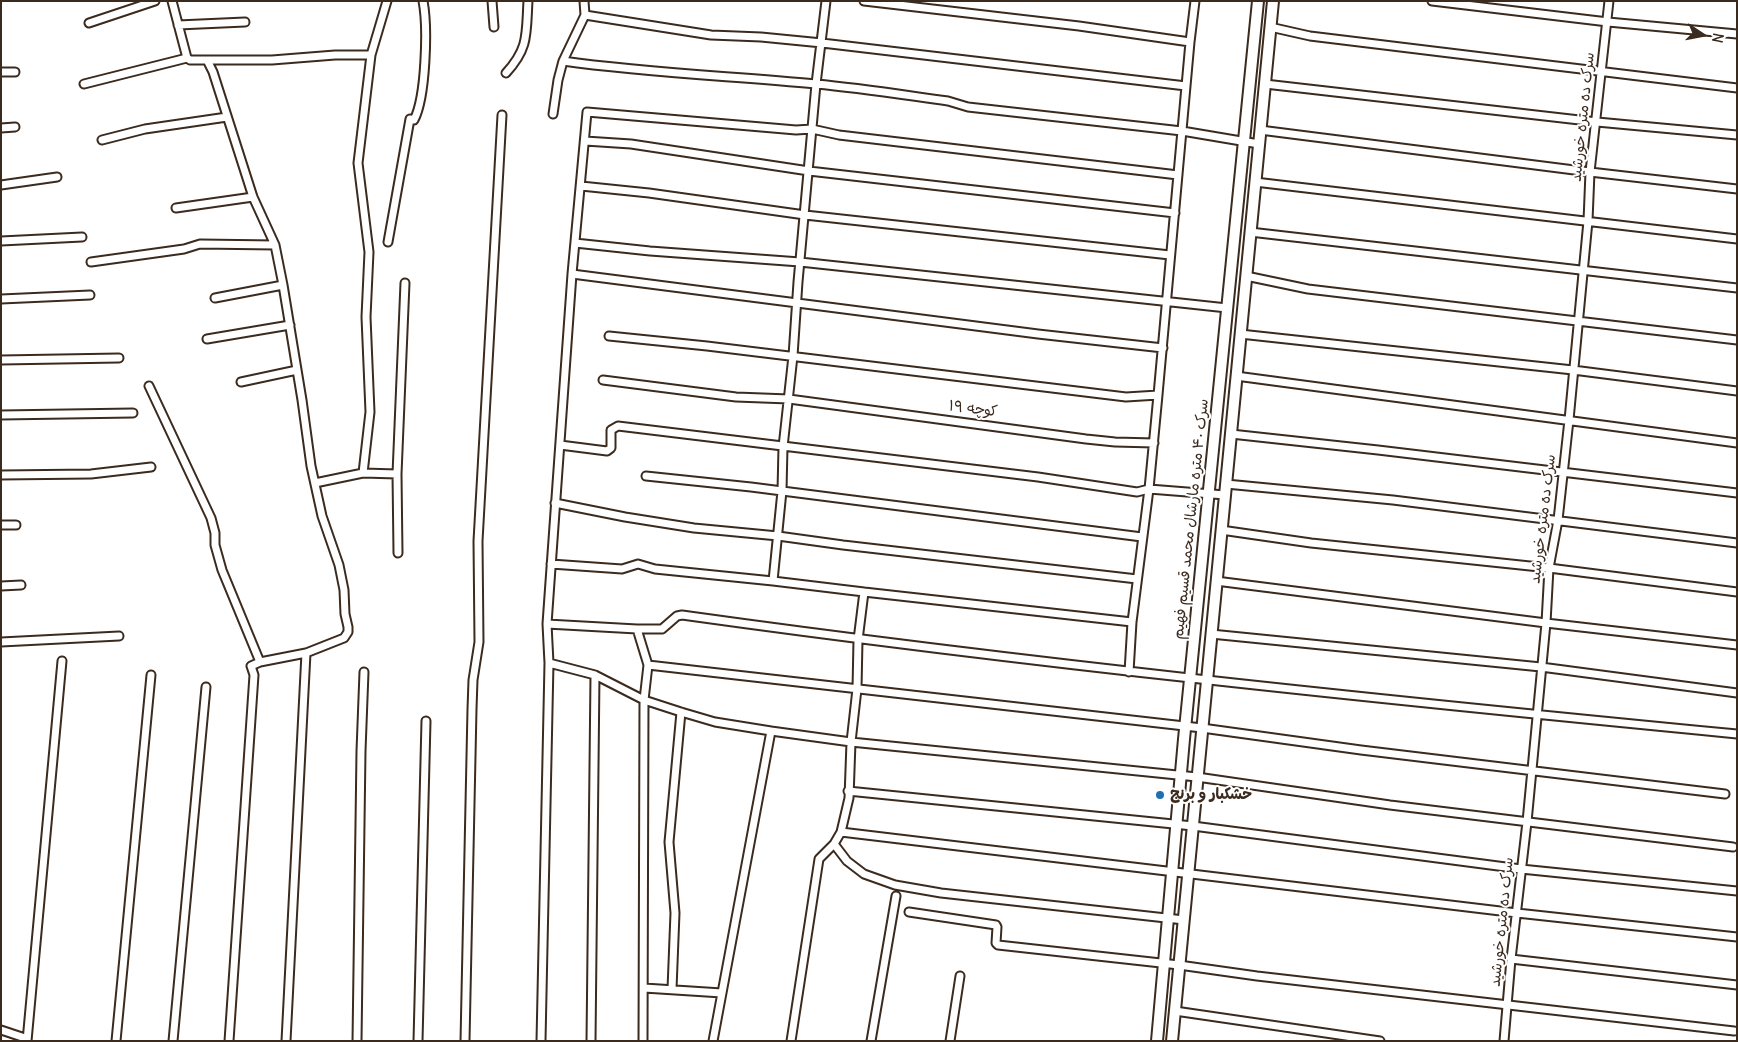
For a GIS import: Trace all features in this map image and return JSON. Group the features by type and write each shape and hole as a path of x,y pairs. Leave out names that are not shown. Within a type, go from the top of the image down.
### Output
{"street":[{"path":"89,23 155,1"},
{"path":"172,1 187,58"},
{"path":"363,473 370,412 366,317 370,252 358,163 371,55 387,1"},
{"path":"388,242 410,119 414,120 417,114 421,89 427,43 423,1"},
{"path":"492,1 494,27"},
{"path":"506,73 518,60 526,40 528,1"},
{"path":"554,114 558,80 563,61 585,15 584,1"},
{"path":"773,580 782,491 783,447 794,356 800,262 816,84 826,1"},
{"path":"864,1 1079,26 1190,42"},
{"path":"1129,672 1132,622 1154,443 1195,1"},
{"name":"سرک ۴۰ متره مارشال محمد قسیم فهیم","path":"1156,1041 1185,726 1258,1"},
{"name":"سرک ۴۰ متره مارشال محمد قسیم فهیم","path":"1172,1041 1273,1"},
{"path":"1432,1 1608,22 1737,34"},
{"name":"سرک ده متره خورشید","path":"1504,1041 1506,1006 1542,667 1549,568 1558,520 1569,420 1588,221 1590,172 1609,1"},
{"path":"585,15 711,35 761,37 822,43 1186,86"},
{"path":"178,26 245,22"},
{"path":"1270,27 1310,36 1737,88"},
{"path":"84,84 187,58 190,60 272,60 335,55 371,55"},
{"path":"206,60 213,72 253,197 275,245 315,482 322,516 339,565 348,627 348,632 344,638 306,653 260,662 251,666 254,675 229,1041"},
{"path":"563,61 674,74 816,84 948,100 968,107 1182,131 1259,144"},
{"path":"1,72 15,72"},
{"path":"1265,84 1596,122 1737,135"},
{"path":"541,1041 549,663 547,624 554,503 586,112 796,130 812,129 839,135 1178,175"},
{"path":"466,1041 472,709 473,680 479,642 478,541 502,115"},
{"path":"102,140 145,129 227,117"},
{"path":"1,128 15,127"},
{"path":"1260,130 1737,189"},
{"path":"585,141 631,144 809,171 1175,213"},
{"path":"1,185 57,177"},
{"path":"1255,182 1737,239"},
{"path":"581,186 649,193 805,215 1170,255"},
{"path":"176,208 253,197"},
{"path":"1250,232 1737,288"},
{"path":"1,241 82,238"},
{"path":"575,243 650,251 800,262 1227,308"},
{"path":"91,262 184,250 200,244 275,245"},
{"path":"572,274 1076,339 1163,348"},
{"path":"1246,276 1308,288 1737,340"},
{"path":"398,553 397,474 405,283"},
{"path":"215,298 283,285"},
{"path":"1,299 90,295"},
{"path":"207,340 290,325"},
{"path":"1240,334 1573,370 1737,391"},
{"path":"609,336 794,356 1126,397 1158,395"},
{"path":"1,360 119,358"},
{"path":"241,382 297,370"},
{"path":"1236,376 1737,443"},
{"name":"کوچه ۱۹","path":"603,380 736,397 789,399 1086,439 1154,443"},
{"path":"149,386 211,518 215,533 215,545 222,570 260,662"},
{"path":"1,415 133,413"},
{"path":"560,445 607,451 611,448 610,430 618,426 990,471 1138,492 1149,489 1209,493 1225,490 1393,500 1737,543"},
{"path":"1231,434 1737,493"},
{"path":"1,475 90,474 151,467"},
{"path":"315,482 363,473 397,474"},
{"path":"646,476 782,491 1142,537"},
{"path":"554,503 694,528 778,536 1137,579"},
{"path":"1,526 16,525"},
{"path":"1222,530 1311,543 1549,568 1737,592"},
{"path":"551,564 622,569 638,564 655,568 1132,622"},
{"path":"1216,581 1737,645"},
{"path":"1,586 21,585"},
{"path":"791,1041 819,859 834,844 841,832 849,798 851,742 857,689 858,640 864,592"},
{"path":"547,624 662,629 677,616 682,615 858,640 1207,681 1737,734"},
{"path":"637,629 648,665 644,700 643,1041"},
{"path":"1211,634 1542,667 1737,693"},
{"path":"1,642 119,636"},
{"path":"286,1041 306,653"},
{"path":"1,1030 24,1040 62,661"},
{"path":"549,663 595,675 644,700 681,712 715,722 771,731 851,742 1181,775 1390,805 1733,847"},
{"path":"648,665 1202,728 1361,750 1725,794"},
{"path":"357,1041 361,751 364,672"},
{"path":"116,1041 152,675"},
{"path":"591,1041 595,675"},
{"path":"173,1041 206,686"},
{"path":"672,989 675,913 669,842 681,712"},
{"path":"418,1041 426,722"},
{"path":"713,1041 771,731"},
{"path":"848,791 1192,826 1521,869 1737,891"},
{"path":"841,832 1517,913 1737,937"},
{"path":"834,844 847,861 864,874 895,885 941,893 1184,920"},
{"path":"871,1041 896,896"},
{"path":"909,912 996,925 996,943 998,945 1164,963 1257,976 1734,1032"},
{"path":"1511,959 1737,985"},
{"path":"950,1041 960,976"},
{"path":"644,988 722,993"},
{"path":"1174,1011 1380,1041"}],"place":[{"name":"خشکبار و برنج","path":"1160,795"}]}
